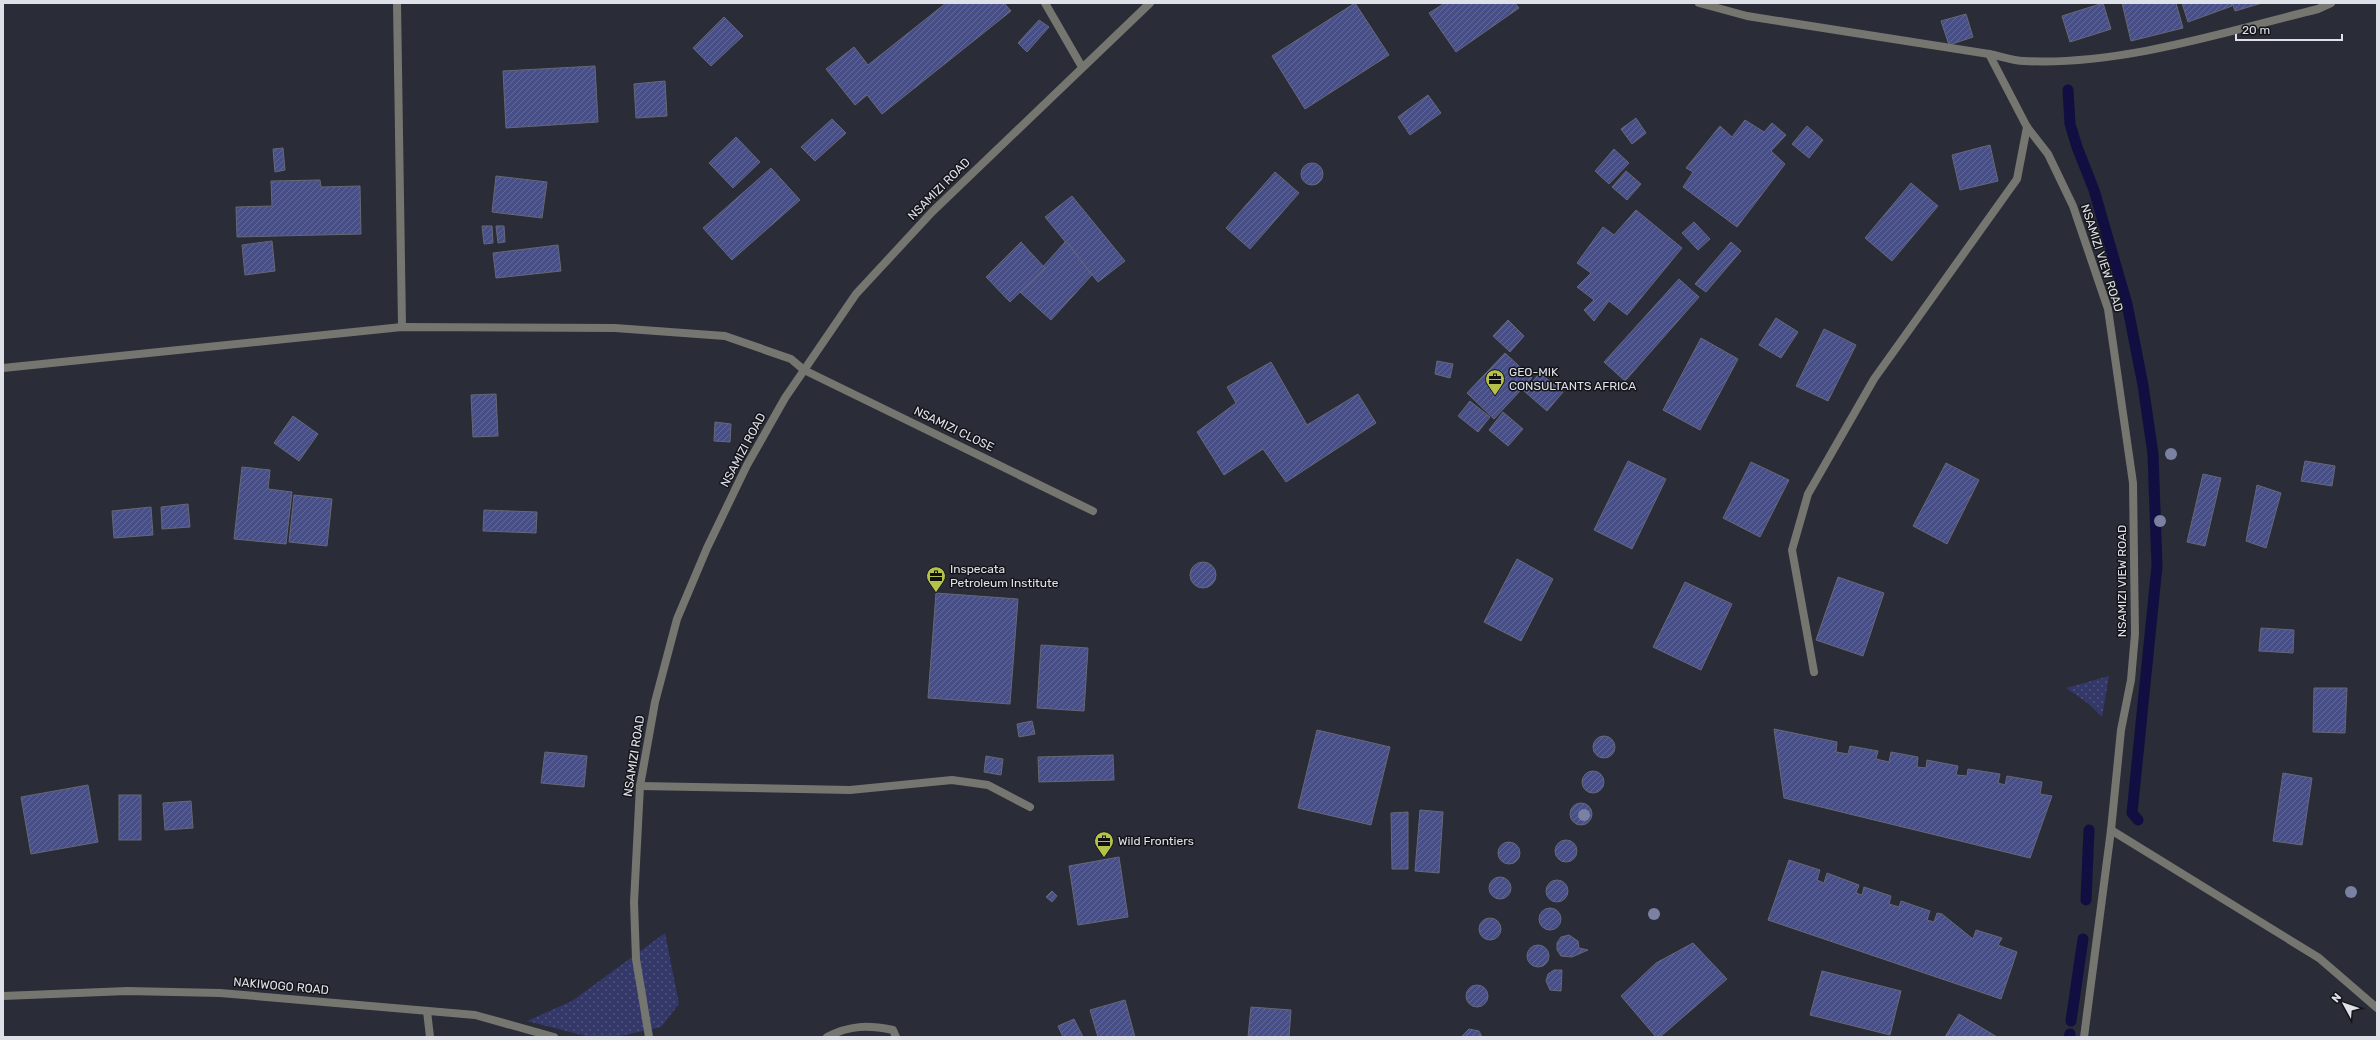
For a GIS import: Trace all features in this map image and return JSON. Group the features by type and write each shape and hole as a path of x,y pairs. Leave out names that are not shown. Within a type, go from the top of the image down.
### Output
{"street":[{"path":"397,3 402,327"},
{"path":"1045,3 1082,66"},
{"name":"NSAMIZI ROAD","path":"650,1037 636,959 634,902 640,786 655,702 676,619 707,548 748,465 804,370 856,294 932,212 1082,66 1150,3"},
{"path":"1699,3 1747,16 1989,54 2023,61 2078,61 2190,41 2318,9 2331,3"},
{"name":"NSAMIZI VIEW ROAD","path":"1989,54 2027,127 2048,154 2073,206 2108,310 2133,483 2136,634 2131,680 2120,730 2111,830 2084,1037"},
{"path":"1814,672 1792,550 1808,494 1874,379 2017,179 2027,127"},
{"name":"NSAMIZI CLOSE","path":"3,368 402,327 614,328 724,336 791,359 804,370 1093,511"},
{"path":"640,786 850,790 952,780 988,784 1030,807"},
{"path":"2111,830 2319,958 2377,1008"},
{"name":"NAKIWOGO ROAD","path":"3,996 127,991 220,993 474,1015 554,1037"},
{"path":"427,1011 430,1037"},
{"path":"827,1037 839,1031 870,1025 893,1030 896,1037"}],"shaded area":[{"path":"2109,676 2102,717 2089,704 2066,688"},
{"path":"665,933 679,1004 661,1027 616,1037 590,1037 527,1021 572,1001"}],"building":[{"path":"946,3 1004,3 1011,11 882,114 867,95 855,105 826,69 854,47 868,65"},
{"path":"1355,3 1389,55 1305,109 1272,56"},
{"path":"1445,3 1515,3 1519,8 1456,52 1429,13"},
{"path":"2103,3 2111,29 2070,42 2062,16"},
{"path":"2122,3 2176,3 2183,28 2131,41"},
{"path":"2182,3 2231,3 2232,6 2188,22"},
{"path":"2232,3 2262,3 2235,11"},
{"path":"1966,14 1973,37 1949,45 1941,21"},
{"path":"724,17 743,36 711,66 693,48"},
{"path":"1039,20 1049,27 1027,52 1018,43"},
{"path":"595,66 598,122 506,128 503,71"},
{"path":"665,81 667,116 636,118 634,84"},
{"path":"1428,95 1441,113 1410,135 1398,117"},
{"path":"1636,118 1646,133 1632,144 1621,129"},
{"path":"832,119 846,133 815,161 801,147"},
{"path":"1745,120 1764,132 1772,123 1786,135 1771,151 1785,164 1737,227 1683,187 1693,172 1686,168 1720,126 1732,137"},
{"path":"1807,126 1823,140 1809,158 1792,144"},
{"path":"736,137 760,162 733,188 709,163"},
{"path":"1990,145 1998,181 1960,190 1952,155"},
{"path":"283,148 285,170 275,172 273,149"},
{"path":"1614,149 1629,163 1609,184 1595,171"},
{"path":"1308,163 1316,163 1323,170 1323,178 1316,185 1308,185 1301,178 1301,170"},
{"path":"771,168 800,200 732,260 703,228"},
{"path":"1626,171 1641,184 1627,200 1612,187"},
{"path":"1275,172 1299,193 1250,249 1226,228"},
{"path":"496,176 547,182 542,218 492,212"},
{"path":"320,180 321,187 360,186 361,234 237,237 236,207 272,206 271,181"},
{"path":"1911,183 1938,206 1892,261 1865,238"},
{"path":"1072,196 1125,261 1098,282 1045,217"},
{"path":"1636,210 1682,248 1627,315 1609,301 1594,321 1584,310 1594,300 1577,287 1591,273 1577,263 1603,227 1614,235"},
{"path":"1694,222 1710,239 1698,250 1682,233"},
{"path":"482,226 492,226 493,243 484,244"},
{"path":"496,226 504,226 505,242 498,243"},
{"path":"272,241 275,271 245,275 242,245"},
{"path":"1066,241 1092,275 1051,320 1020,292"},
{"path":"1021,242 1045,268 1010,302 986,277"},
{"path":"1731,242 1741,251 1706,292 1695,284"},
{"path":"558,245 561,271 496,278 493,253"},
{"path":"1679,279 1699,297 1625,381 1604,362"},
{"path":"1776,318 1798,332 1781,358 1759,345"},
{"path":"1508,320 1524,336 1510,352 1493,336"},
{"path":"1824,329 1856,345 1828,401 1796,386"},
{"path":"1701,338 1738,359 1700,430 1663,410"},
{"path":"1505,353 1532,378 1494,419 1467,393"},
{"path":"1437,361 1453,364 1450,378 1435,374"},
{"path":"1271,362 1307,425 1358,394 1376,423 1286,482 1263,449 1224,475 1197,432 1236,403 1227,387"},
{"path":"1540,373 1563,392 1547,411 1524,391"},
{"path":"496,394 498,436 473,437 471,395"},
{"path":"1470,401 1490,417 1478,432 1458,416"},
{"path":"1503,412 1523,429 1508,446 1489,430"},
{"path":"293,416 318,434 299,461 274,443"},
{"path":"715,422 731,424 730,442 714,441"},
{"path":"1628,461 1666,479 1632,549 1594,530"},
{"path":"2305,461 2335,466 2332,486 2301,481"},
{"path":"1751,462 1789,480 1760,537 1723,518"},
{"path":"1946,463 1979,480 1947,544 1913,526"},
{"path":"242,467 270,470 268,489 292,492 286,544 234,539"},
{"path":"2203,474 2221,478 2205,546 2187,542"},
{"path":"2257,485 2281,493 2266,548 2246,541"},
{"path":"294,495 332,499 327,546 289,542"},
{"path":"188,504 190,527 162,529 161,507"},
{"path":"151,507 153,535 114,538 112,511"},
{"path":"484,510 537,512 536,533 483,531"},
{"path":"1517,559 1553,579 1521,641 1484,622"},
{"path":"1203,562 1212,566 1216,575 1212,584 1203,588 1194,584 1190,575 1194,566"},
{"path":"1838,577 1884,593 1863,656 1816,640"},
{"path":"1685,582 1732,604 1701,670 1653,647"},
{"path":"936,593 1018,599 1010,704 928,698"},
{"path":"2261,628 2294,630 2293,653 2259,651"},
{"path":"1041,645 1088,648 1084,711 1037,708"},
{"path":"2314,688 2347,688 2345,733 2313,732"},
{"path":"1032,721 1035,734 1019,737 1017,724"},
{"path":"1774,729 1837,742 1836,752 1848,754 1850,746 1878,751 1876,759 1889,762 1891,752 1918,757 1917,767 1926,768 1927,760 1958,766 1956,775 1967,776 1968,769 2000,774 1998,783 2005,785 2007,776 2042,782 2040,794 2052,796 2030,858 1784,798"},
{"path":"1317,730 1390,747 1371,825 1298,808"},
{"path":"1604,736 1612,739 1615,747 1612,755 1604,758 1596,755 1593,747 1596,739"},
{"path":"545,752 587,756 584,787 541,783"},
{"path":"1113,755 1114,780 1039,782 1038,757"},
{"path":"986,756 1003,759 1001,775 984,772"},
{"path":"1593,771 1601,774 1604,782 1601,790 1593,793 1585,790 1582,782 1585,774"},
{"path":"2283,773 2312,778 2302,845 2273,841"},
{"path":"88,785 98,842 31,854 21,797"},
{"path":"119,795 141,795 141,840 119,840"},
{"path":"191,801 193,828 165,830 163,803"},
{"path":"1581,803 1589,806 1592,814 1589,822 1581,825 1573,822 1570,814 1573,806"},
{"path":"1420,810 1443,812 1439,873 1415,871"},
{"path":"1408,812 1408,869 1392,869 1391,813"},
{"path":"1566,840 1574,843 1577,851 1574,859 1566,862 1558,859 1555,851 1558,843"},
{"path":"1509,842 1517,845 1520,853 1517,861 1509,864 1501,861 1498,853 1501,845"},
{"path":"1119,857 1128,917 1078,925 1069,866"},
{"path":"1789,860 1820,870 1817,880 1824,883 1827,873 1859,885 1856,893 1862,895 1864,887 1891,896 1889,904 1899,907 1901,901 1930,911 1927,920 1934,922 1937,913 1942,914 1973,939 1976,930 2002,938 1998,945 2017,952 2001,999 1768,920"},
{"path":"1500,877 1508,880 1511,888 1508,896 1500,899 1492,896 1489,888 1492,880"},
{"path":"1557,880 1565,883 1568,891 1565,899 1557,902 1549,899 1546,891 1549,883"},
{"path":"1052,891 1057,896 1052,902 1046,897"},
{"path":"1550,908 1558,911 1561,919 1558,927 1550,930 1542,927 1539,919 1542,911"},
{"path":"1490,918 1498,921 1501,929 1498,937 1490,940 1482,937 1479,929 1482,921"},
{"path":"1569,935 1578,941 1579,948 1588,950 1572,957 1561,956 1557,950 1557,943 1561,937"},
{"path":"1693,943 1727,979 1660,1037 1656,1037 1621,996 1656,963"},
{"path":"1538,945 1546,948 1549,956 1546,964 1538,967 1530,964 1527,956 1530,948"},
{"path":"1554,970 1562,970 1561,991 1550,990 1546,981 1548,974"},
{"path":"1822,971 1901,991 1890,1035 1810,1015"},
{"path":"1477,985 1485,988 1488,996 1485,1004 1477,1007 1469,1004 1466,996 1469,988"},
{"path":"1125,1000 1135,1037 1098,1037 1090,1010"},
{"path":"1251,1007 1291,1010 1289,1037 1248,1037"},
{"path":"1959,1014 1997,1037 1945,1037"},
{"path":"1074,1019 1083,1037 1063,1037 1058,1026"},
{"path":"1469,1029 1479,1031 1482,1037 1461,1037"}],"waterway":[{"path":"2068,90 2070,124 2077,147 2094,190 2127,304 2143,385 2153,454 2157,566 2132,813 2138,820"},
{"path":"2086,900 2089,830"},
{"path":"2071,1021 2083,939"}],"place":[{"name":"GEO-MIK CONSULTANTS AFRICA","path":"1495,396"},
{"name":"Inspecata Petroleum Institute","path":"936,593"},
{"name":"Wild Frontiers","path":"1104,858"}]}
